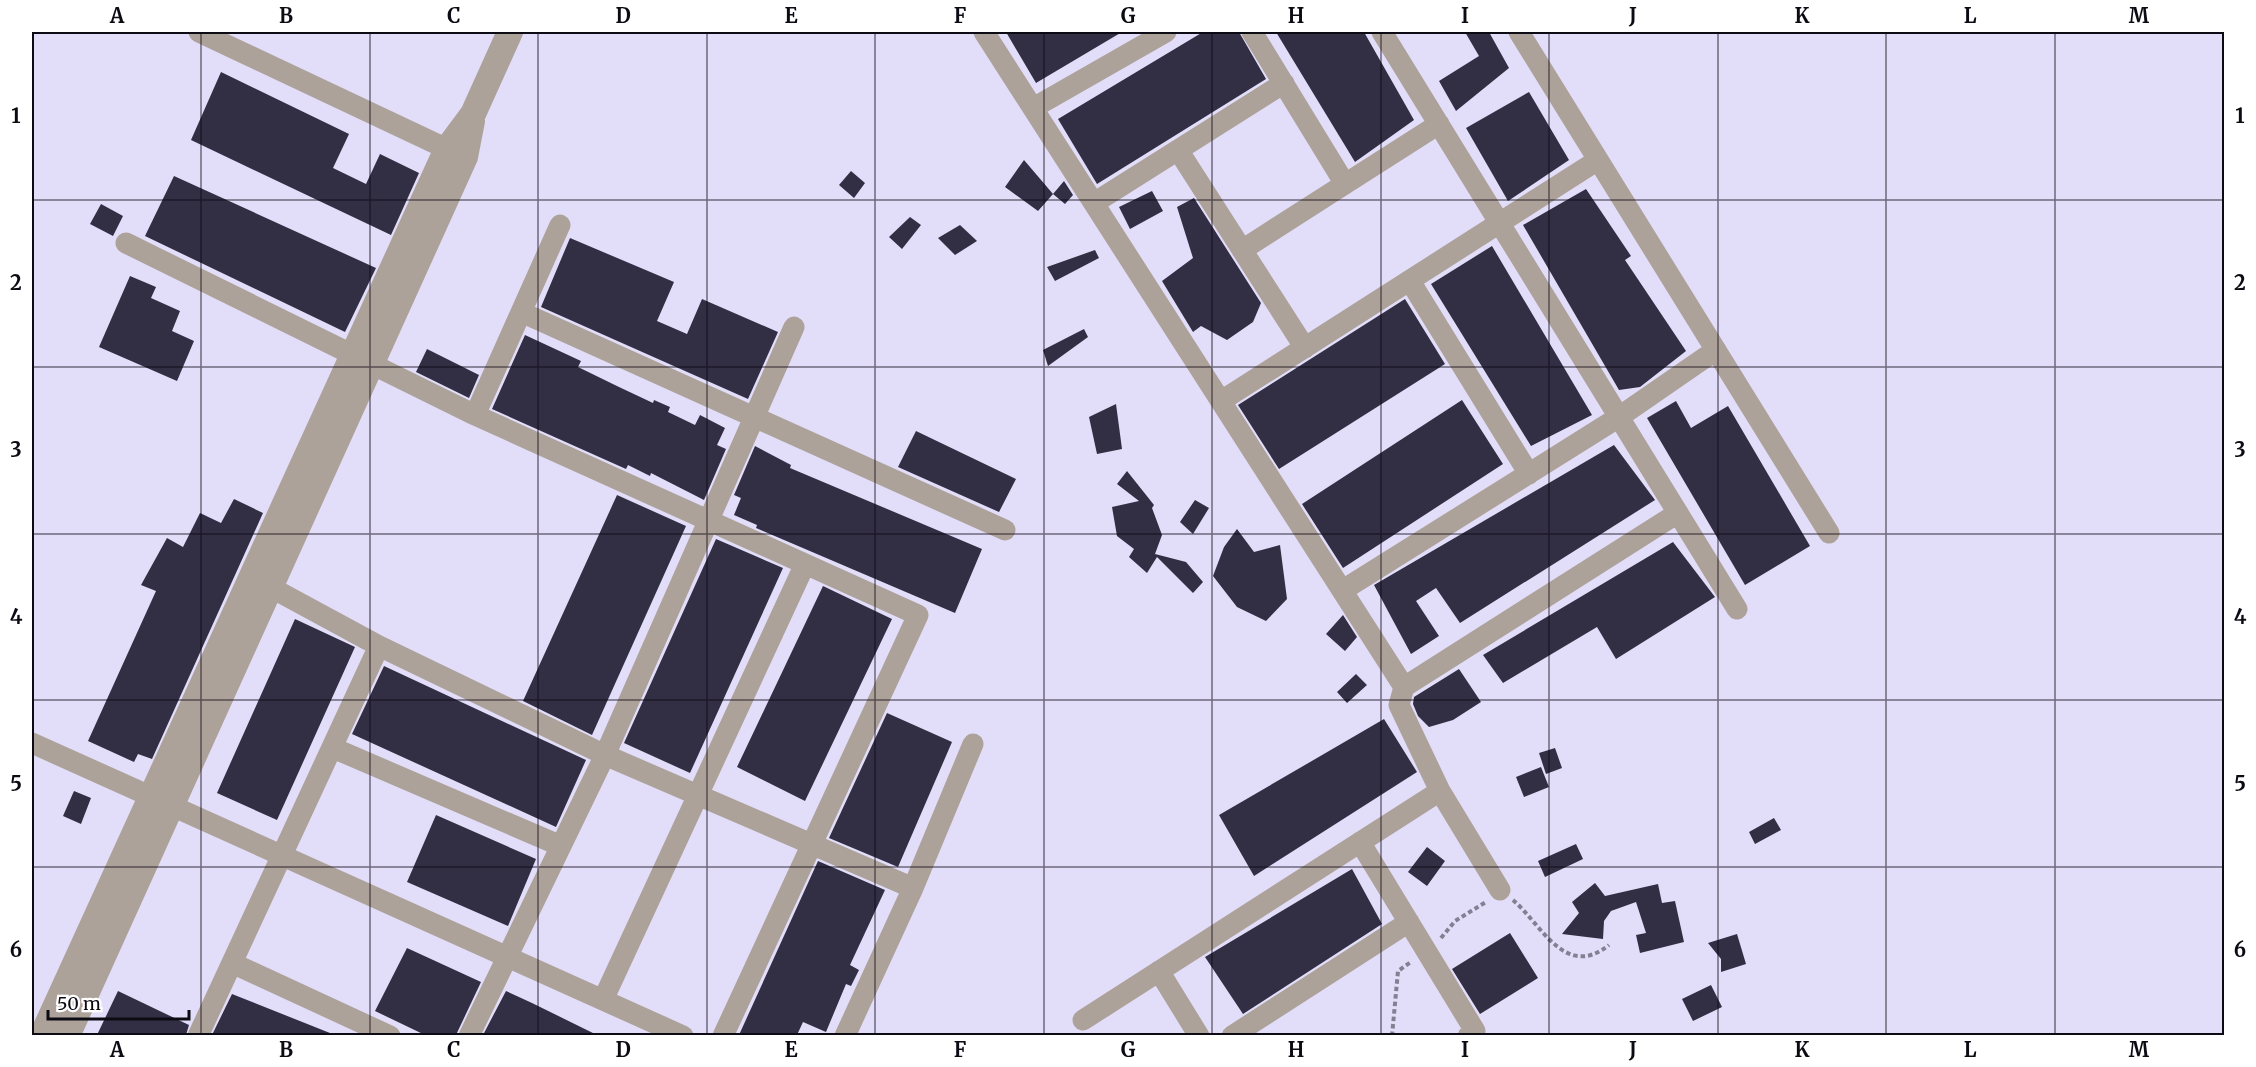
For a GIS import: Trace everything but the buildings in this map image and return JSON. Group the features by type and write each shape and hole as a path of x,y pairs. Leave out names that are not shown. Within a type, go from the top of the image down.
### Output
{"street":[{"path":"199,32 456,153"},
{"path":"42,1035 161,801 510,32"},
{"path":"984,32 1404,687"},
{"path":"1033,108 1166,32"},
{"path":"1252,32 1345,183"},
{"path":"1382,32 1737,609"},
{"path":"1519,32 1829,533"},
{"path":"1094,203 1284,83"},
{"path":"1242,250 1438,124"},
{"path":"1178,150 1305,348"},
{"path":"1221,401 1598,159"},
{"path":"475,415 560,225"},
{"path":"126,243 475,415 918,615 723,1035"},
{"path":"1410,281 1529,474"},
{"path":"521,312 1005,530"},
{"path":"469,1035 605,755 794,327"},
{"path":"1343,590 1619,417 1716,351"},
{"path":"1500,890 1440,791 1399,705 1404,687 1678,513"},
{"path":"603,1000 805,564"},
{"path":"261,582 379,646 605,755 913,888"},
{"path":"198,1035 379,646"},
{"path":"32,743 682,1035"},
{"path":"845,1035 913,888 973,744"},
{"path":"333,748 561,846"},
{"path":"1083,1020 1440,791"},
{"path":"67,1035 161,801"},
{"path":"1360,842 1475,1031 1468,1035"},
{"path":"1232,1035 1409,922"},
{"path":"232,963 390,1035"},
{"path":"1159,971 1199,1035"}],"path":[{"path":"1392,1035 1398,971 1406,964 1423,959 1455,921 1478,908 1500,890 1516,902 1561,951 1581,957 1598,954 1609,945"}]}
